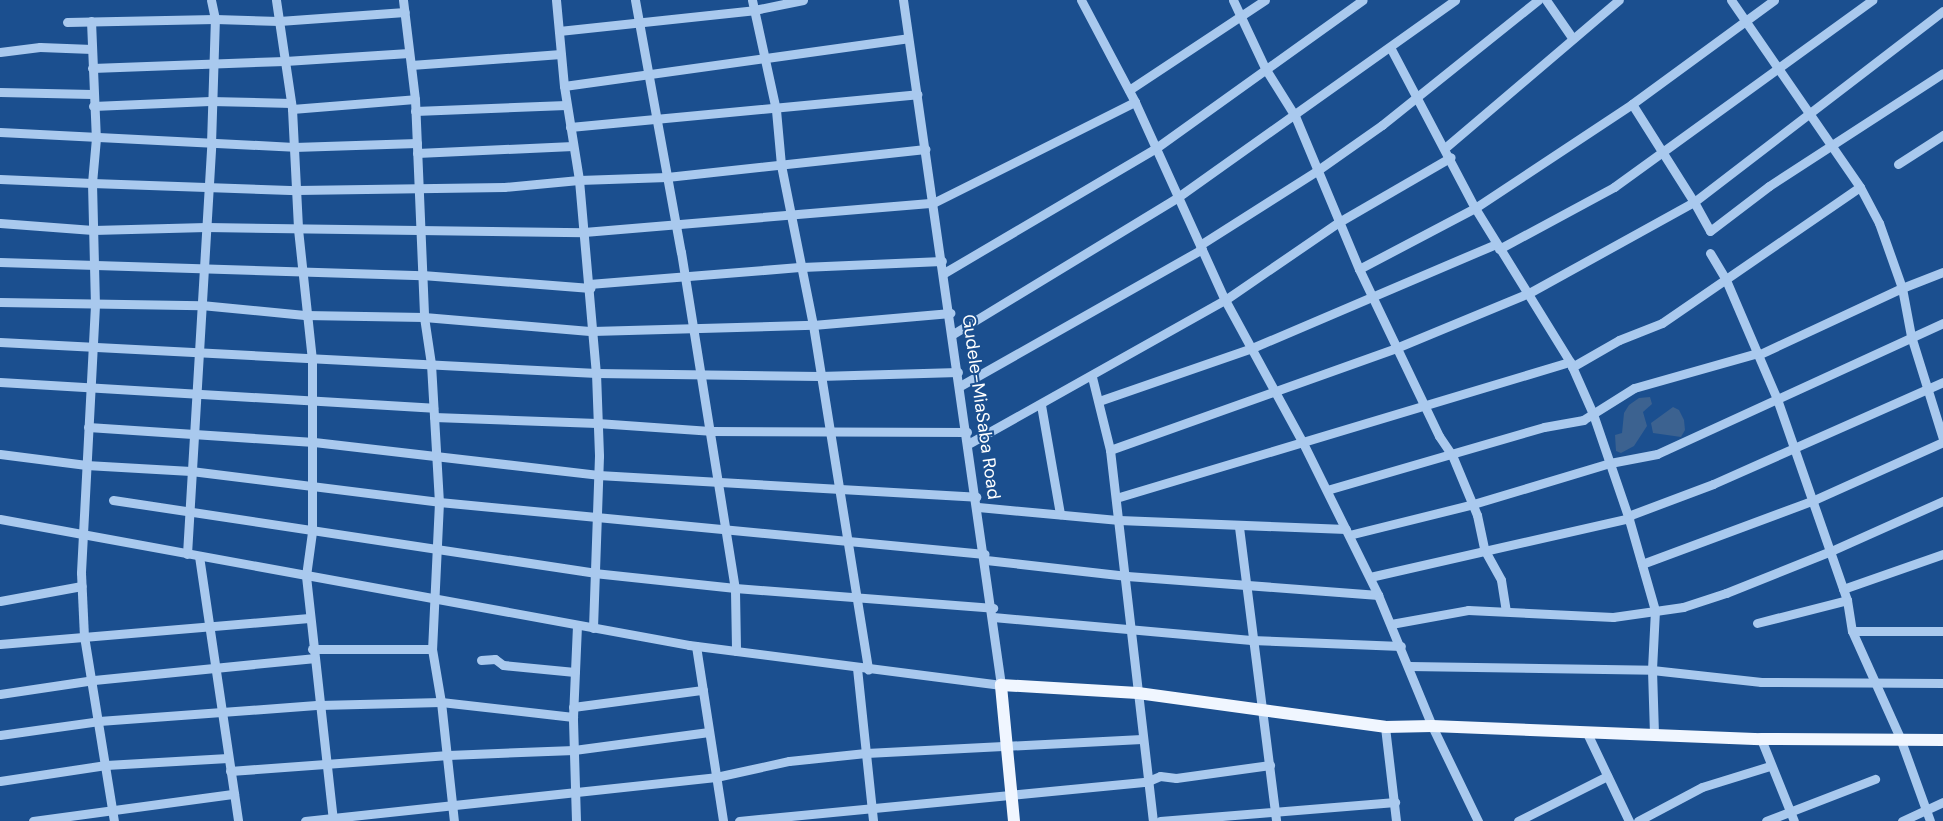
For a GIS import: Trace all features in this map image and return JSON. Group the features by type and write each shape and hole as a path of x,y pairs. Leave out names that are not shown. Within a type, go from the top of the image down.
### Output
{"main road":[{"path":"1001,684 1138,693 1261,712 1386,727 1432,726 1761,739 1900,738 1943,740"},
{"name":"Gudele-MiaSaba Road","path":"1001,684 1014,821"}],"street":[{"path":"187,554 211,144 210,102 214,63 215,19 211,0"},
{"path":"276,0 291,106 305,315 312,359 314,442 312,532 306,576 332,819"},
{"path":"404,0 416,111 424,317 431,364 439,502 437,551 432,598 432,649 448,755 454,821"},
{"path":"556,0 566,105 579,180 596,373 598,475 592,628"},
{"path":"635,0 685,276 735,588 736,651"},
{"path":"752,0 776,110 790,214 813,324 819,376 868,670"},
{"path":"559,31 754,10 803,0"},
{"name":"Gudele-MiaSaba Road","path":"903,0 978,507 1001,684"},
{"path":"1081,0 1135,102 1224,300 1302,441 1370,577 1401,646 1432,726 1478,821"},
{"path":"1233,0 1265,68 1294,116 1358,269 1396,348 1452,455 1470,505 1477,515 1484,549 1488,553 1501,580 1506,610"},
{"path":"1129,90 1265,0"},
{"path":"944,273 1156,148 1265,68 1363,0"},
{"path":"953,334 1178,197 1455,0"},
{"path":"960,386 1201,247 1318,170 1416,98 1538,0"},
{"path":"1546,0 1573,39"},
{"path":"1446,147 1619,0"},
{"path":"1642,564 1814,500 1943,441 1911,336 1902,288 1879,223 1860,187 1731,0"},
{"path":"1358,269 1475,208 1632,104 1747,22 1774,0"},
{"path":"1099,401 1252,348 1372,297 1498,247 1614,187 1663,154 1872,0"},
{"path":"1110,450 1276,393 1396,348 1529,293 1694,202 1943,11"},
{"path":"67,22 215,19 279,21 405,12"},
{"path":"90,21 92,106 96,138 92,183 95,305 86,465 82,586 84,636 94,680 114,821"},
{"path":"564,86 648,76 908,38"},
{"path":"0,52 40,47 92,50"},
{"path":"1390,47 1416,98 1446,147 1475,208 1571,364 1592,414 1628,517 1655,610 1652,670 1654,734"},
{"path":"92,68 285,62 409,53"},
{"path":"411,65 561,54"},
{"path":"1632,104 1694,202 1710,231 1769,186 1943,73"},
{"path":"0,92 92,94"},
{"path":"570,127 776,110 917,94"},
{"path":"92,106 210,102 291,106 415,99"},
{"path":"0,223 93,230 206,227 584,232 676,226 790,214 933,203 1135,102"},
{"path":"416,111 566,105"},
{"path":"0,132 294,147 417,143"},
{"path":"1898,164 1943,135"},
{"path":"417,153 574,146"},
{"path":"0,179 297,190 504,187 579,180 667,177 925,149"},
{"path":"968,444 1092,377 1224,300 1339,222 1451,157"},
{"path":"1116,498 1302,441 1571,364 1620,340 1662,323 1860,187"},
{"path":"1710,253 1726,280 1796,448 1847,600 1852,631 1872,681 1900,738 1924,810 1930,821"},
{"path":"0,262 80,262 94,266 203,266 302,270 422,275 589,286 802,267 942,262"},
{"path":"1326,490 1452,455 1544,426 1583,420 1634,388 1758,354 1902,288 1943,272"},
{"path":"0,302 95,305 201,305 305,315 424,317 592,331 813,324 950,313"},
{"path":"978,507 1119,520 1239,528 1348,532 1470,505 1610,463 1657,454 1911,336 1943,323"},
{"path":"0,342 596,373 819,376 958,372"},
{"path":"1092,377 1110,450 1133,631 1146,782 1153,821"},
{"path":"0,382 196,392 434,413 710,431 829,434 967,432"},
{"path":"1370,577 1488,553 1628,517 1796,448 1943,382"},
{"path":"1041,405 1060,514"},
{"path":"88,427 314,442 598,475 717,483 838,487 976,497"},
{"path":"0,454 86,465 192,471 439,502 985,557 1127,576 1378,595"},
{"path":"113,500 190,510 312,532 437,551 594,573 735,588 856,598 1133,631 1251,640 1401,646"},
{"path":"1391,624 1460,612 1506,610 1613,617 1683,606 1726,593 1831,551 1943,501"},
{"path":"0,519 696,646 868,670 1001,684"},
{"path":"1239,528 1244,584 1270,766 1275,817"},
{"path":"1843,589 1943,554"},
{"path":"199,556 238,821"},
{"path":"0,601 82,586"},
{"path":"1757,623 1847,600"},
{"path":"0,644 84,636 209,628 309,618"},
{"path":"576,821 573,790 573,712 577,625"},
{"path":"1852,631 1943,631"},
{"path":"696,646 724,821"},
{"path":"0,694 94,680 313,654 432,649"},
{"path":"482,660 495,659 503,665 575,672"},
{"path":"1409,666 1652,670 1761,682 1872,681 1943,683"},
{"path":"857,668 873,821"},
{"path":"0,735 99,721 319,705 441,702 573,712 703,690"},
{"path":"1386,727 1396,821"},
{"path":"1586,731 1629,821"},
{"path":"230,771 448,755 574,750 709,732"},
{"path":"305,821 452,806 573,790 716,777 789,761 866,753 1006,747 1142,738"},
{"path":"1761,739 1770,766 1794,821"},
{"path":"0,781 106,765 228,758"},
{"path":"739,821 1146,782 1160,776 1176,778 1270,766"},
{"path":"1638,821 1702,787 1770,766"},
{"path":"1518,821 1607,776"},
{"path":"1766,821 1789,810 1875,779"},
{"path":"33,821 234,794"},
{"path":"1160,821 1275,817 1395,802"},
{"path":"1902,821 1943,802"}],"water":[{"path":"1650,397 1652,404 1643,412 1647,426 1634,446 1621,453 1616,451 1615,435 1622,433 1624,413 1629,405 1639,398"},
{"path":"1673,407 1679,410 1684,420 1685,430 1681,437 1653,433 1651,423"}]}
